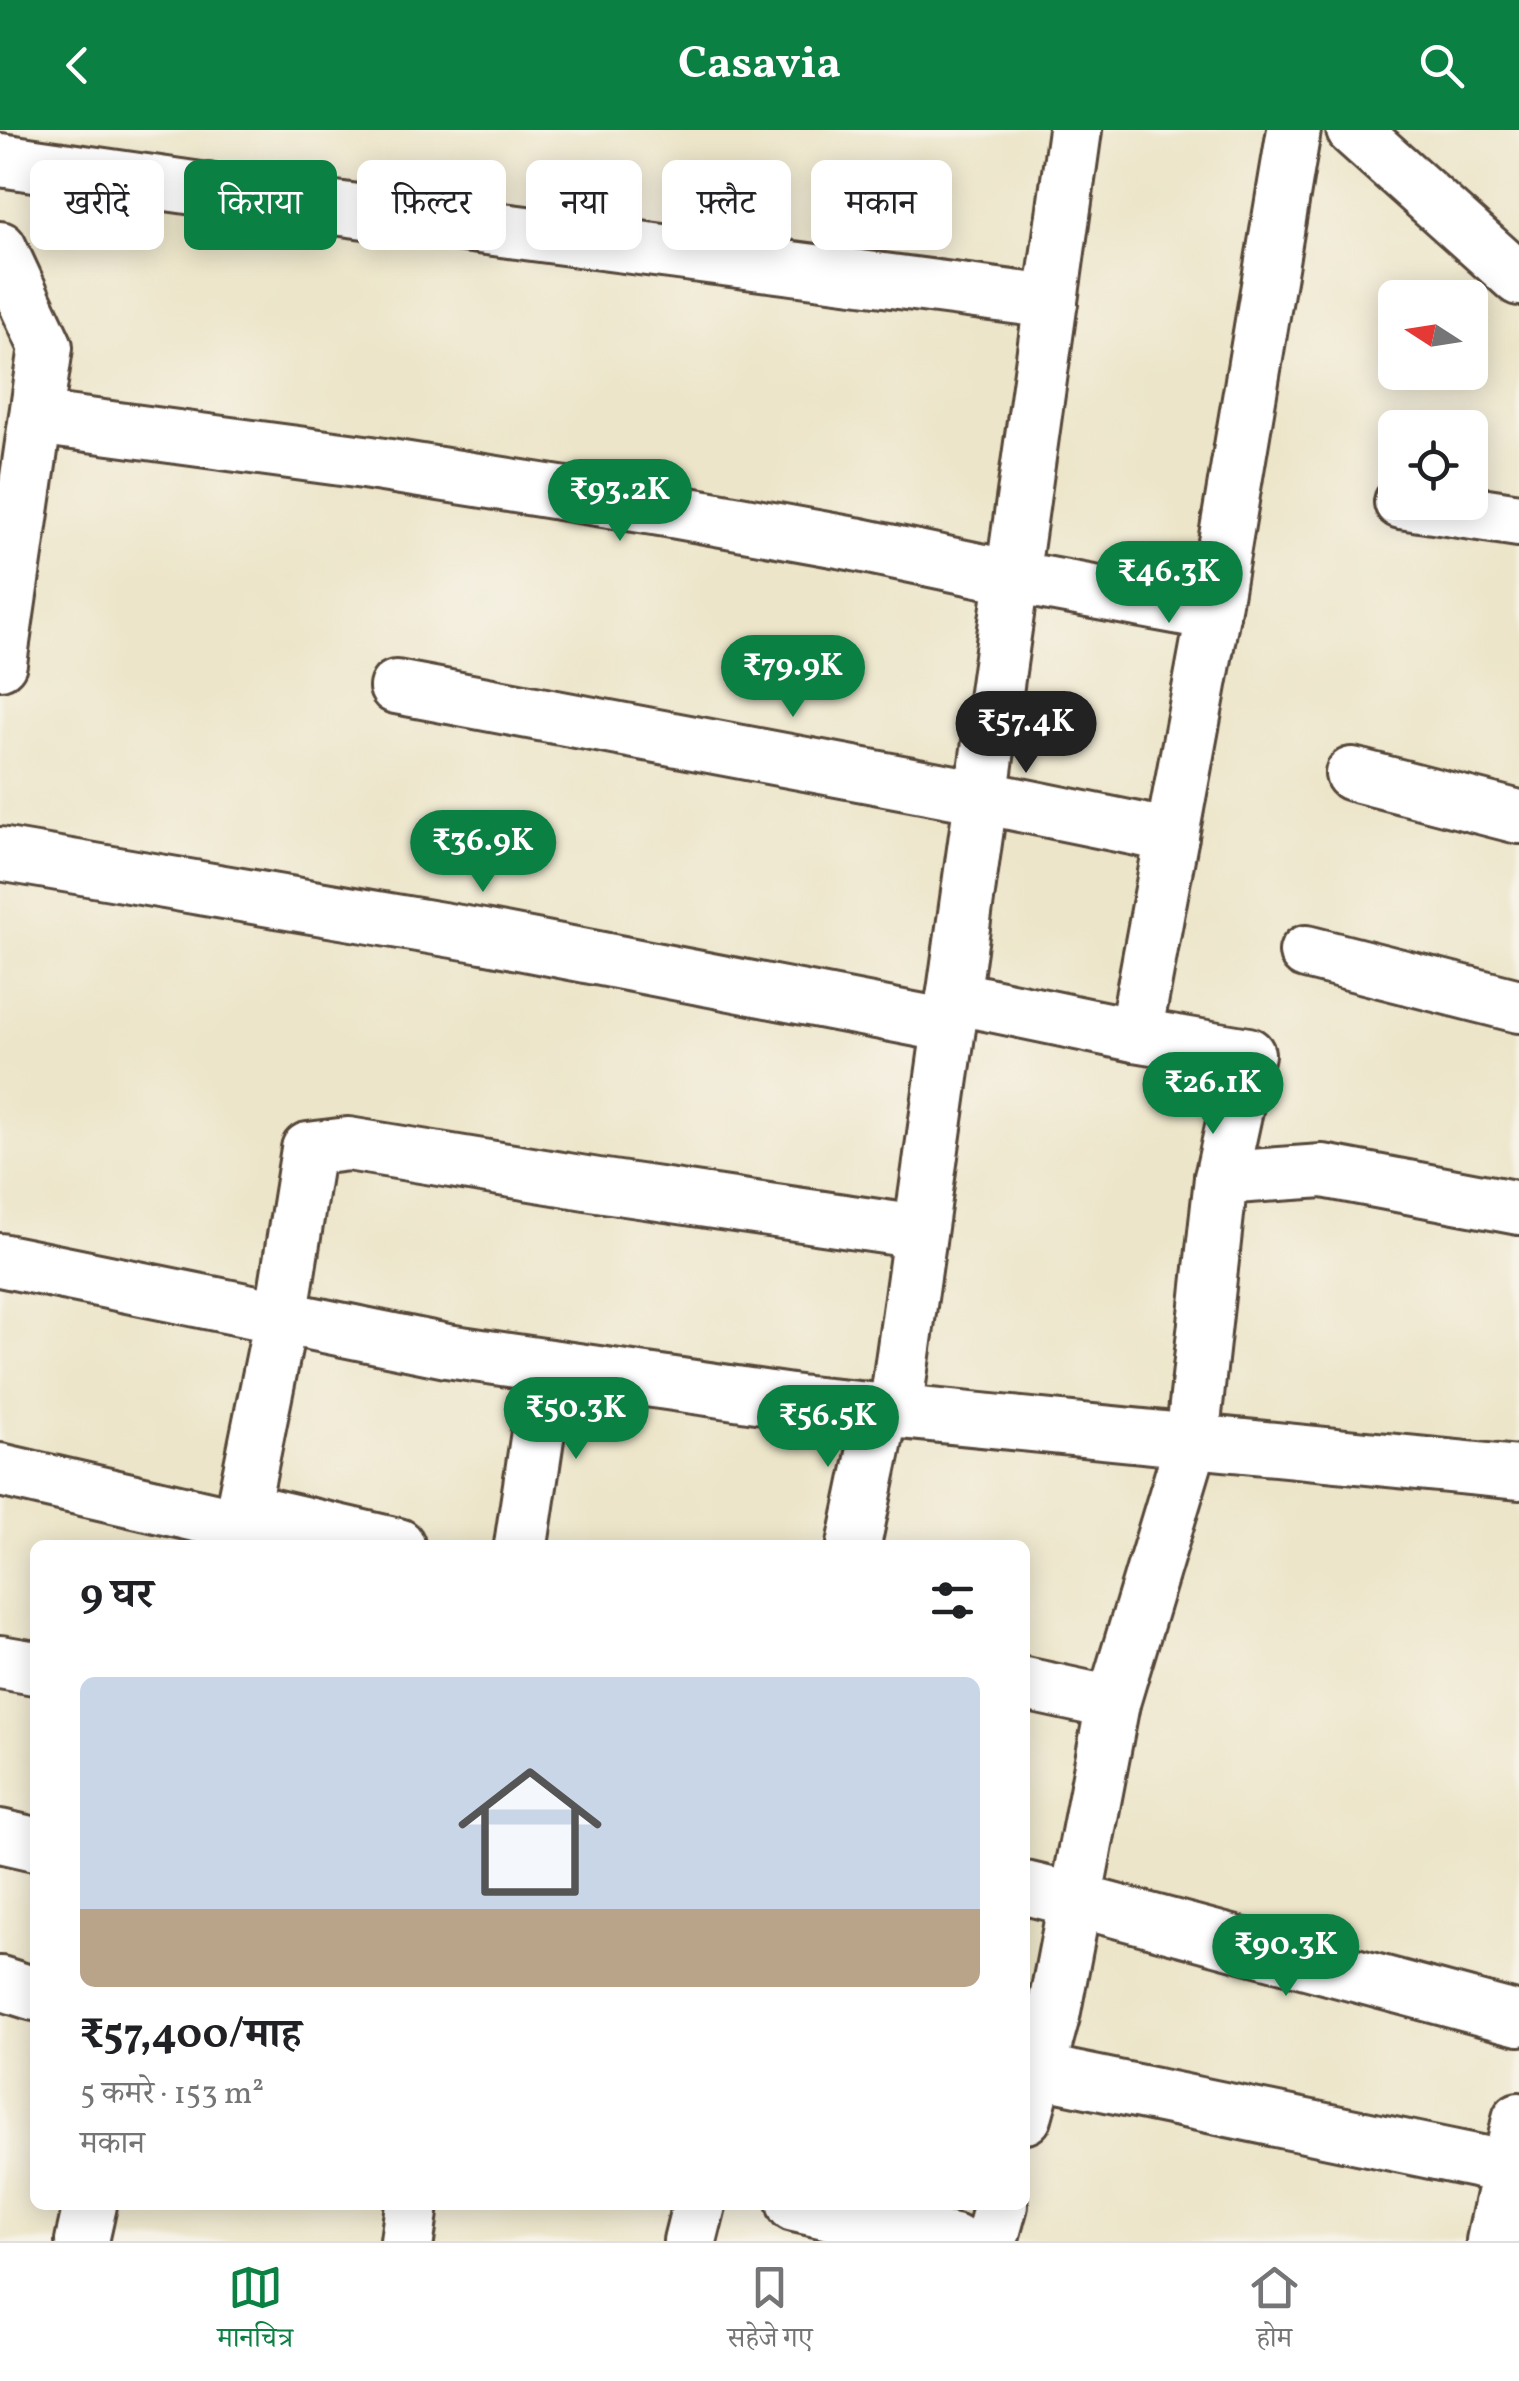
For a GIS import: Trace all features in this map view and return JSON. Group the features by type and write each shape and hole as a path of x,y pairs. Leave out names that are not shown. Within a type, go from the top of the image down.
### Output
{"street":[{"path":"855,1540 888,1411 920,1232 1075,130"},
{"path":"1135,1035 1213,614 1294,130"},
{"path":"1352,130 1519,280"},
{"path":"0,160 1051,302"},
{"path":"0,248 23,342 36,418 1,654"},
{"path":"36,418 364,462 667,510 1213,614"},
{"path":"1488,515 1519,520"},
{"path":"396,687 1172,836"},
{"path":"1352,774 1519,817"},
{"path":"0,854 483,936 1248,1054 1221,1178 1192,1441 1114,1703 1053,2016 1030,2082"},
{"path":"1306,952 1519,1006"},
{"path":"239,1527 281,1318 308,1149 348,1144 920,1232"},
{"path":"1221,1178 1323,1171 1519,1208"},
{"path":"0,1260 447,1351 798,1402 1519,1473"},
{"path":"523,1540 548,1366"},
{"path":"0,1470 239,1527 354,1540"},
{"path":"0,1662 30,1667"},
{"path":"1030,1685 1114,1703"},
{"path":"0,1836 30,1843"},
{"path":"1030,1889 1519,2019"},
{"path":"0,1983 30,1992"},
{"path":"1030,2085 1514,2143 1493,2241"},
{"path":"82,2241 89,2210"},
{"path":"408,2241 411,2210"},
{"path":"690,2241 697,2210"},
{"path":"816,2210 954,2241"},
{"path":"991,2241 1000,2210"}]}
